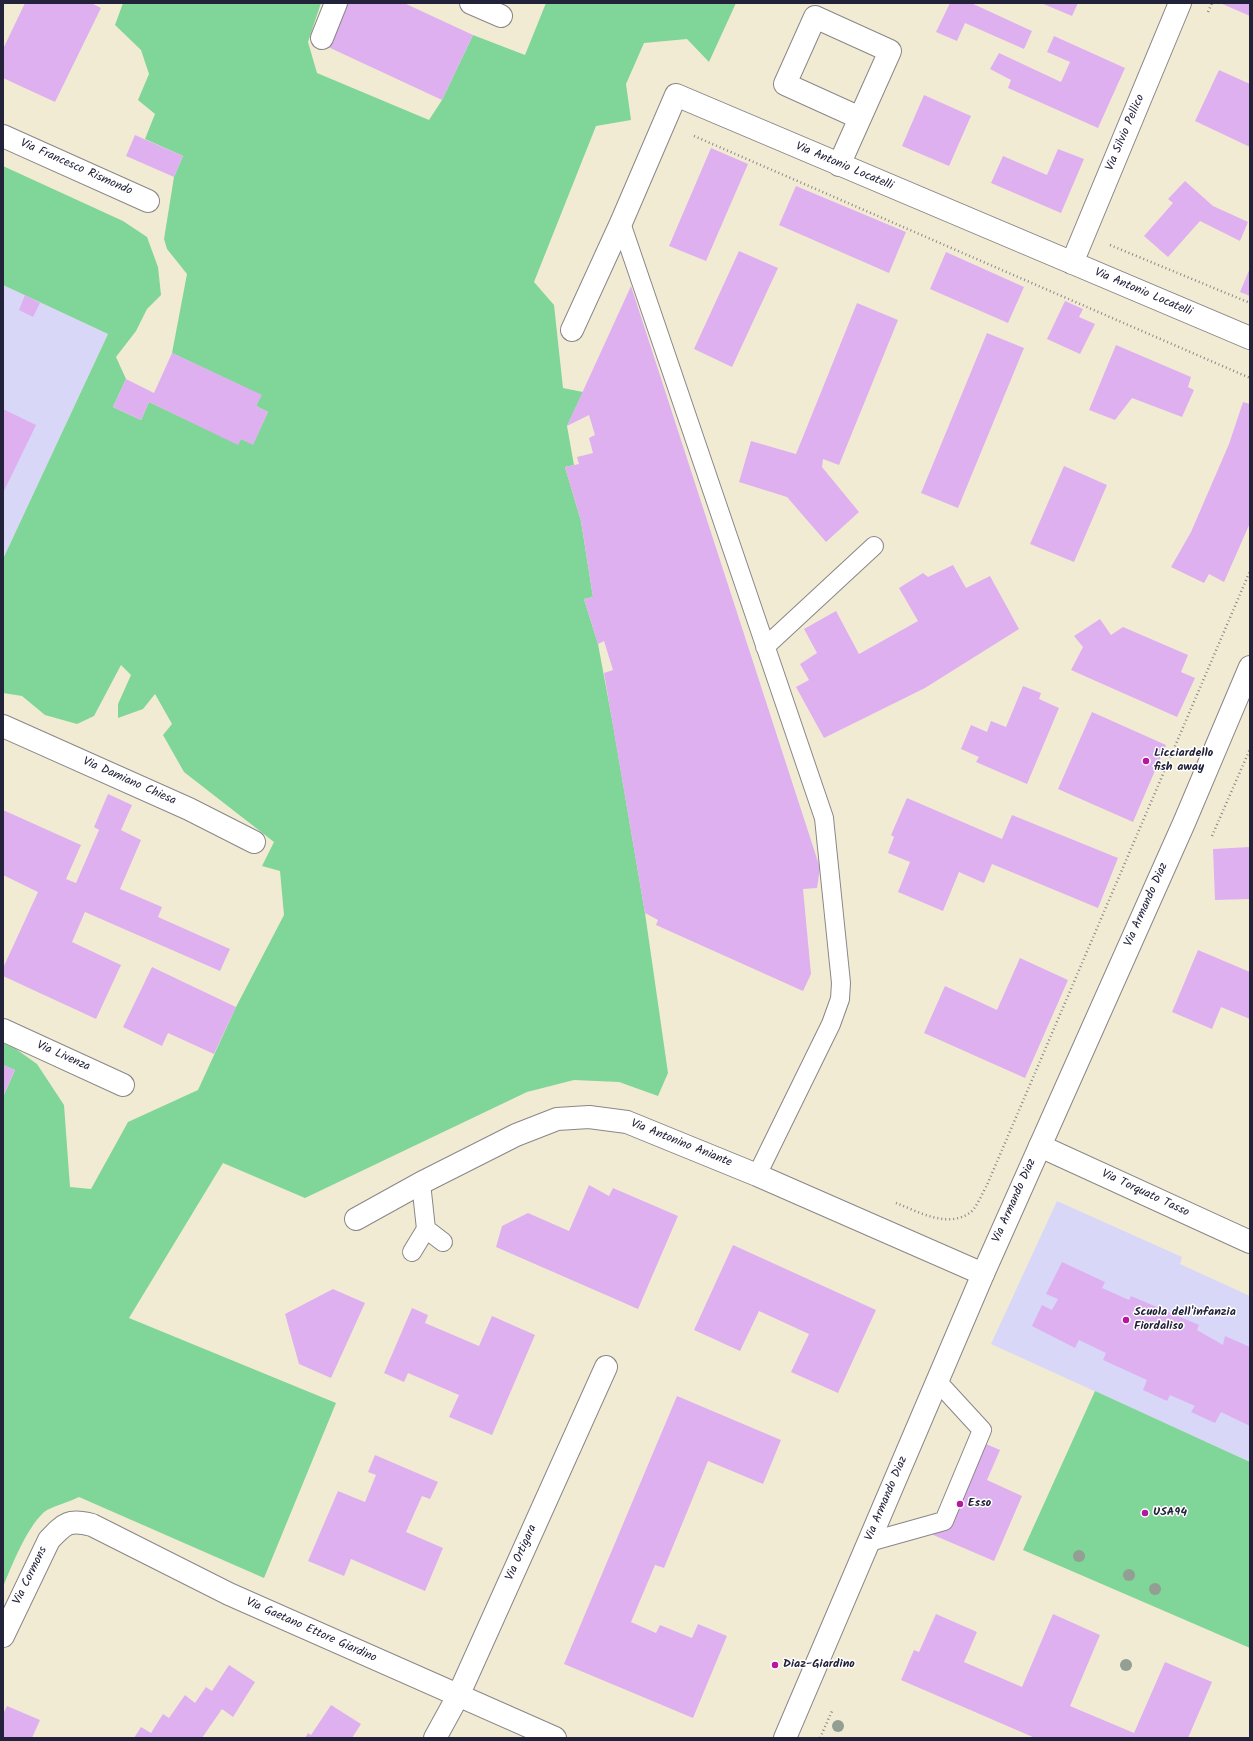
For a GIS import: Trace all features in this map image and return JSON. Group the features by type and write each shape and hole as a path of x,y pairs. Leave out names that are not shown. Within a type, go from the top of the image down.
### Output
{"street":[{"path":"322,38 336,3"},
{"path":"471,3 501,16"},
{"name":"Via Silvio Pellico","path":"1072,262 1180,3"},
{"path":"839,165 890,51 815,17 785,84 860,118"},
{"name":"Via Antonio Locatelli","path":"572,330 621,223 676,95 1250,338"},
{"name":"Via Francesco Rismondo","path":"3,136 148,201"},
{"name":"Via Armando Diaz","path":"785,1738 983,1274 1246,687 1250,667"},
{"name":"Via Damiano Chiesa","path":"3,726 189,809 254,842"},
{"name":"Via Livenza","path":"3,1030 123,1085"},
{"name":"Via Antonino Aniante","path":"356,1219 421,1183 516,1135 557,1119 589,1117 627,1122 757,1176 983,1274"},
{"name":"Via Torquato Tasso","path":"1040,1146 1250,1242"},
{"name":"Via Ortigara","path":"435,1738 458,1696 606,1367"},
{"name":"Via Gaetano Ettore Giardino","path":"69,1522 82,1522 92,1525 229,1594 555,1738"},
{"name":"Via Cormons","path":"3,1636 48,1540 60,1528 69,1522"}],"lane":[{"path":"621,223 824,818 841,983 840,999 831,1024 757,1176"},
{"path":"765,647 874,546"},
{"path":"412,1252 426,1229 421,1183"},
{"path":"426,1229 443,1242"},
{"path":"869,1542 944,1521 982,1430 937,1381"}],"path":[{"path":"1206,18 1212,3"},
{"path":"694,136 1250,378"},
{"path":"1108,244 1250,303"},
{"path":"890,1201 940,1220 953,1219 971,1212 987,1186 1250,571"},
{"path":"1212,836 1250,749"},
{"path":"820,1738 832,1711"}],"shaded area":[{"path":"3,285 108,334 3,559"},
{"name":"Scuola dell'infanzia Fiordaliso","path":"1057,1201 1182,1257 1180,1264 1250,1296 1250,1462 991,1344"}],"green space":[{"path":"123,3 321,3 308,42 317,73 429,120 442,100 473,35 525,55 546,3 736,3 709,62 687,39 644,43 626,84 631,120 596,126 534,282 554,305 563,388 583,392 567,426 574,465 565,467 581,521 593,597 584,599 598,644 612,719 645,913 668,1073 658,1096 619,1082 574,1080 527,1092 305,1198 223,1163 129,1318 336,1403 264,1578 79,1497 47,1510 40,1516 27,1534 3,1587 3,1097 15,1070 3,1065 3,1043 16,1049 37,1064 64,1105 70,1187 91,1189 128,1122 198,1090 236,1007 284,915 280,871 262,866 274,842 184,772 163,735 172,724 155,694 143,709 118,718 118,704 131,675 121,665 94,716 77,724 45,715 22,696 3,693 3,559 108,334 3,285 3,166 123,221 147,237 158,267 161,295 147,309 136,331 116,357 126,379 113,407 141,420 149,402 238,444 241,439 253,444 268,412 256,406 261,395 172,353 187,274 167,249 164,239 174,177 183,156 145,139 155,114 138,100 149,74 141,50 115,25"},
{"name":"USA94","path":"1095,1391 1250,1462 1250,1648 1023,1550"}],"building":[{"path":"25,3 91,3 101,8 55,102 3,78 3,49"},
{"path":"346,3 404,3 473,35 442,100 326,46"},
{"path":"950,3 971,3 1032,31 1024,49 965,23 957,41 936,32"},
{"path":"1041,3 1078,3 1072,16"},
{"path":"1220,3 1250,3 1250,16"},
{"path":"1054,36 1125,68 1098,128 1008,88 1011,80 990,69 999,53 1061,82 1070,62 1047,52"},
{"path":"1219,70 1250,84 1250,147 1195,121"},
{"path":"924,95 971,116 949,166 902,146"},
{"path":"135,135 183,156 174,177 126,156"},
{"path":"711,148 748,164 706,261 669,246"},
{"path":"1058,149 1084,159 1061,213 991,183 1003,156 1047,175"},
{"path":"1185,181 1213,206 1248,222 1240,241 1200,221 1168,257 1144,236 1173,203 1168,199"},
{"path":"796,186 906,232 889,273 779,225"},
{"path":"739,251 778,268 732,367 694,349"},
{"path":"946,252 1024,287 1008,323 930,289"},
{"path":"1250,268 1250,296 1240,292"},
{"path":"631,286 820,868 817,888 803,889 811,974 803,991 656,925 658,920 645,913 604,673 613,670 604,641 598,644 584,599 593,597 581,521 565,467 579,464 577,457 593,453 589,438 595,435 589,415 567,426"},
{"path":"25,295 40,303 33,317 19,310"},
{"path":"1065,301 1083,309 1079,317 1095,324 1080,354 1047,339"},
{"path":"857,303 898,320 839,465 823,459 822,467 859,512 826,542 787,497 739,482 751,441 796,454"},
{"path":"987,333 1024,348 958,508 921,493"},
{"path":"1116,345 1191,377 1188,387 1194,390 1182,417 1132,398 1115,420 1089,410"},
{"path":"172,353 262,395 256,406 268,412 253,445 241,439 238,445 149,402 141,420 113,407 126,379 154,393"},
{"path":"1243,402 1250,404 1250,523 1224,582 1209,574 1204,583 1171,567 1191,532 1229,444"},
{"path":"3,409 36,425 3,493"},
{"path":"1064,466 1107,485 1074,562 1030,544"},
{"path":"953,565 966,588 990,576 1019,629 925,688 824,738 796,687 809,680 800,664 817,653 804,629 836,611 859,654 918,621 899,588 923,573 928,577"},
{"path":"1100,619 1111,635 1123,627 1188,655 1181,672 1195,678 1177,717 1071,670 1083,647 1074,636"},
{"path":"1023,686 1041,693 1039,699 1059,708 1027,784 976,762 979,757 961,749 971,725 987,732 991,721 1006,727"},
{"path":"1092,712 1166,745 1133,822 1058,789"},
{"path":"108,794 132,805 121,830 141,840 120,889 162,907 158,917 230,949 220,971 85,912 72,942 121,965 96,1019 3,976 3,968 38,892 3,875 3,810 81,845 66,879 76,883 99,830 94,827"},
{"path":"907,798 1002,839 1012,815 1118,858 1098,908 992,864 984,883 959,872 943,911 898,892 910,862 888,853 894,837 891,835"},
{"path":"1250,847 1250,899 1215,900 1213,849"},
{"path":"1198,950 1250,972 1250,1019 1221,1007 1212,1029 1172,1012"},
{"path":"1020,958 1068,980 1025,1078 924,1033 945,986 997,1010"},
{"path":"152,967 236,1007 214,1054 168,1033 162,1046 123,1027"},
{"path":"3,1065 15,1070 4,1094 3,1094"},
{"path":"589,1185 609,1196 613,1188 678,1216 638,1309 496,1247 502,1226 528,1213 569,1231"},
{"path":"733,1245 876,1310 838,1393 791,1372 809,1334 759,1311 740,1351 694,1330"},
{"path":"1062,1262 1105,1282 1102,1288 1129,1300 1131,1296 1199,1325 1197,1330 1223,1345 1225,1336 1250,1347 1250,1426 1221,1412 1215,1423 1191,1412 1195,1406 1170,1395 1167,1401 1143,1390 1147,1380 1103,1360 1106,1353 1079,1340 1075,1348 1032,1326 1042,1305 1052,1310 1058,1299 1046,1294"},
{"path":"333,1289 365,1303 331,1378 299,1364 285,1314"},
{"path":"412,1308 428,1315 425,1323 479,1346 492,1316 535,1335 492,1435 449,1417 459,1395 408,1373 404,1382 384,1373"},
{"path":"677,1396 781,1440 763,1484 708,1461 664,1568 655,1565 631,1622 656,1633 660,1625 692,1638 698,1624 727,1636 693,1718 564,1664"},
{"path":"972,1438 1000,1450 987,1480 1022,1496 994,1561 931,1534"},
{"path":"375,1455 438,1482 430,1499 422,1496 406,1532 443,1548 425,1591 351,1559 344,1576 308,1561 338,1491 365,1502 376,1475 368,1472"},
{"path":"936,1614 977,1632 964,1662 1022,1687 1053,1614 1100,1635 1070,1706 1134,1733 1165,1662 1212,1682 1188,1738 1035,1738 901,1680 914,1650 919,1652"},
{"path":"229,1665 255,1682 233,1717 222,1709 202,1738 134,1738 141,1727 151,1733 163,1714 169,1718 185,1695 195,1703 206,1687 212,1691"},
{"path":"331,1705 361,1724 352,1738 305,1738 308,1733 311,1735"},
{"path":"7,1706 40,1720 32,1738 3,1738 3,1714"}],"place":[{"name":"Licciardello fish away","path":"1146,761"},
{"name":"Scuola dell'infanzia Fiordaliso","path":"1126,1320"},
{"name":"Esso","path":"960,1504"},
{"name":"USA94","path":"1145,1513"},
{"name":"Diaz-Giardino","path":"775,1665"}]}
